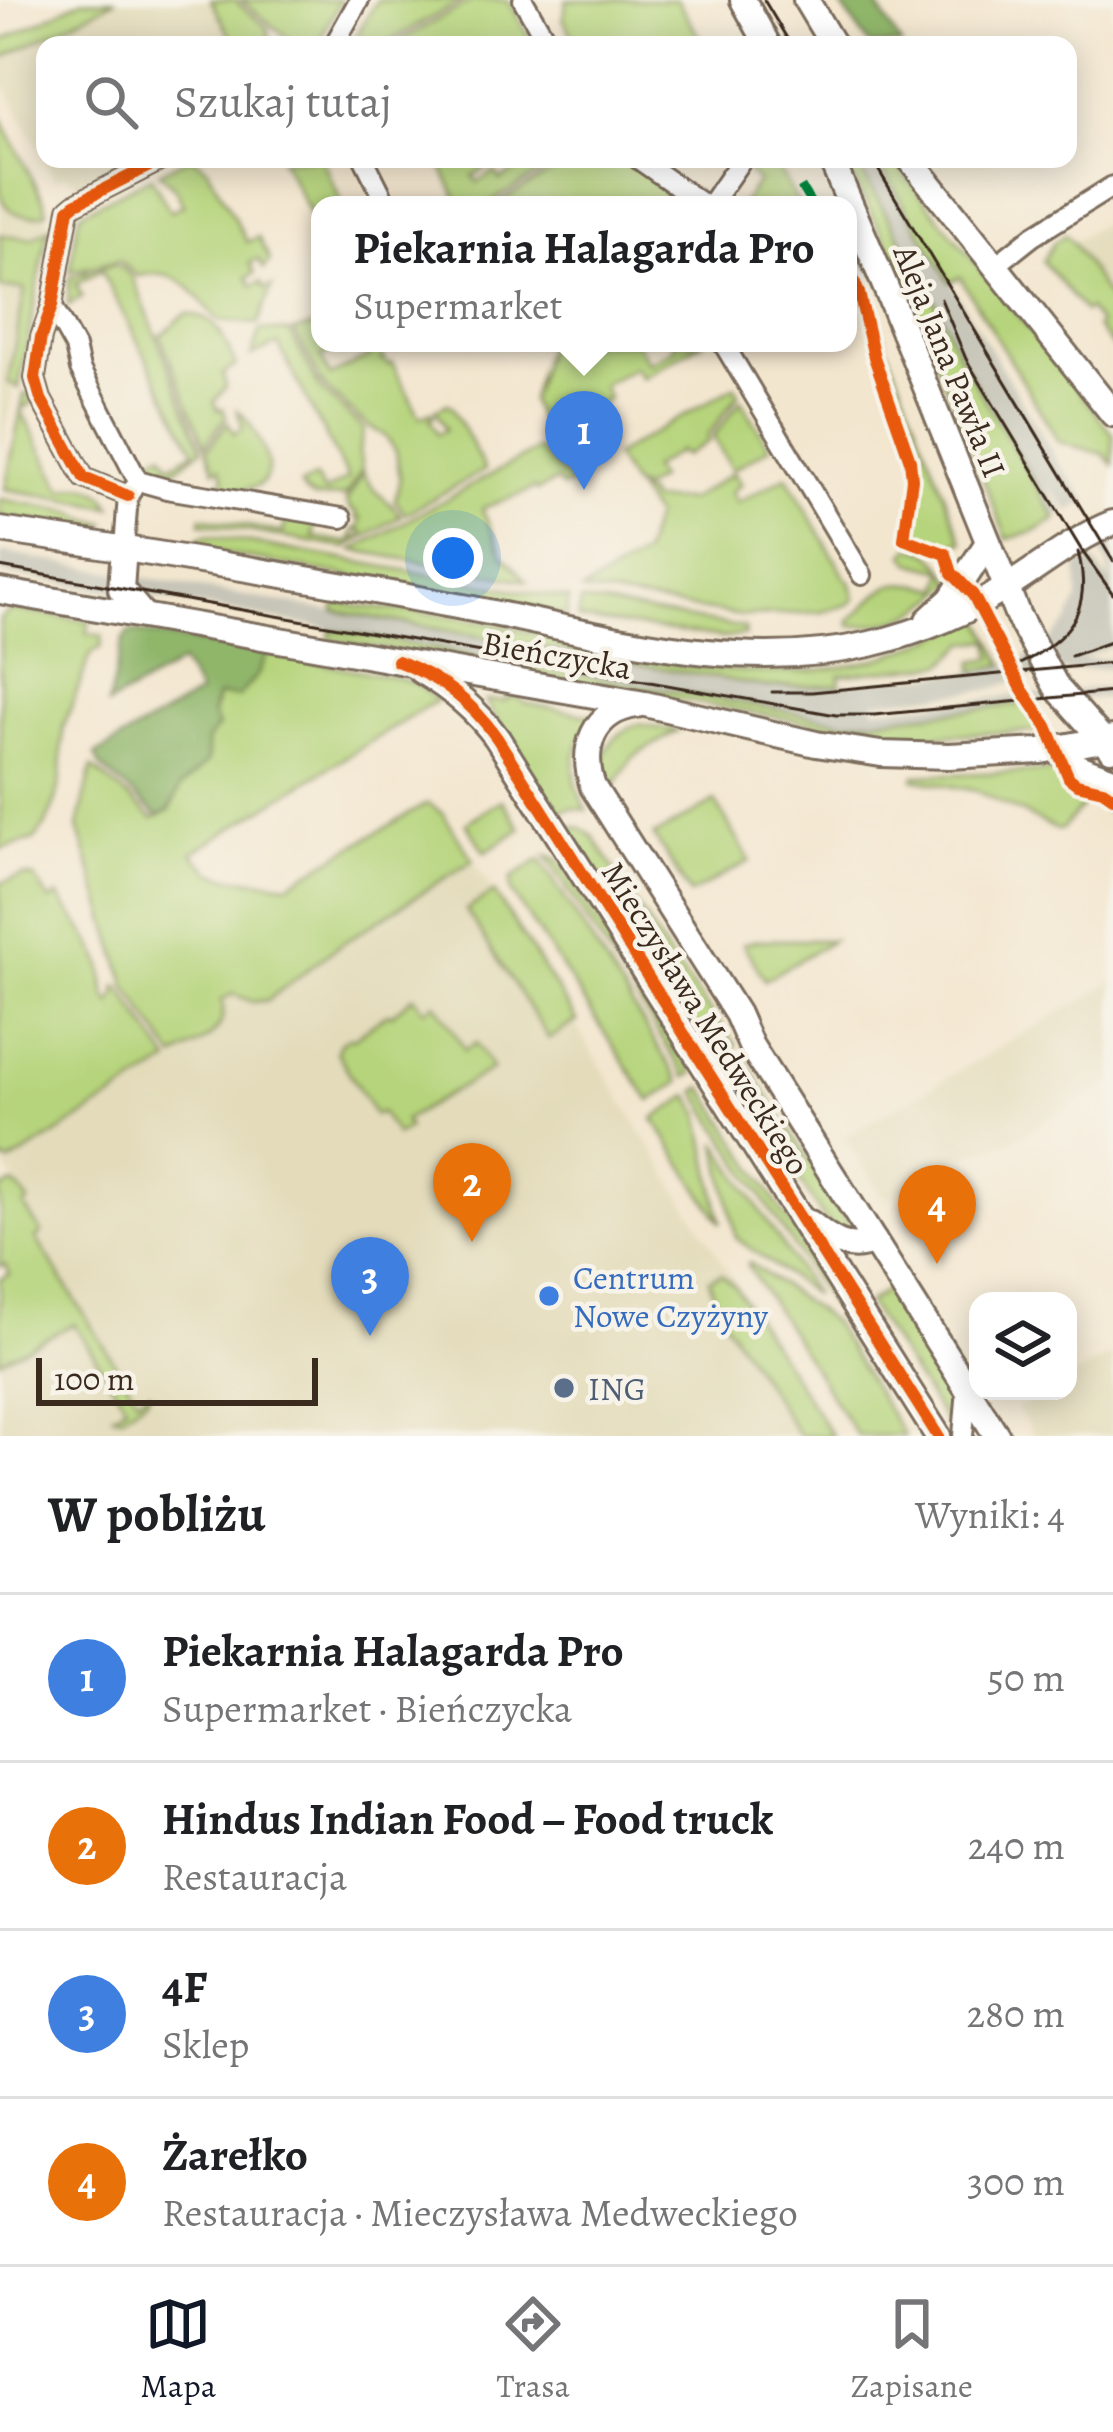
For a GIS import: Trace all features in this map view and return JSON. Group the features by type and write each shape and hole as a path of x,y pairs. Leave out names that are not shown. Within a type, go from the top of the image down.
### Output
{"main road":[{"path":"743,0 763,36"},
{"path":"806,0 828,36"},
{"name":"Aleja Jana Pawła II","path":"835,168 847,196"},
{"name":"Aleja Jana Pawła II","path":"917,168 1113,414"},
{"name":"Aleja Jana Pawła II","path":"857,220 1006,589 1051,679 1109,743"},
{"name":"Bieńczycka","path":"0,530 482,610 608,638 721,656 775,656 873,644 967,611 1113,523"},
{"path":"911,632 951,599 987,544"},
{"path":"124,548 122,589 145,616"},
{"path":"84,606 122,589"},
{"name":"Bieńczycka","path":"0,591 645,704 815,744 887,755 949,756 1109,743"},
{"name":"Mieczysława Medweckiego","path":"397,661 452,690 490,729 938,1436"},
{"name":"Mieczysława Medweckiego","path":"645,704 616,710 595,732 587,757 593,787 997,1436"},
{"path":"1057,750 1078,767 1113,780"},
{"path":"795,1210 840,1244 862,1246 874,1241"}],"street":[{"path":"339,36 359,0"},
{"path":"523,0 544,36"},
{"path":"145,168 69,209 52,307 41,337 37,390 84,478 342,518"},
{"path":"368,168 382,196"},
{"path":"652,168 694,196"},
{"path":"714,196 735,168"},
{"path":"995,266 1113,186"},
{"path":"52,307 75,346 80,369 133,488 124,548"},
{"path":"728,352 862,575"},
{"path":"963,1436 967,1388"}],"shaded area":[{"path":"116,0 211,0 230,36 45,36"},
{"path":"36,41 36,144 0,75 0,59"},
{"path":"0,127 52,227 42,244 0,458"},
{"path":"49,168 114,168 81,185 65,175 55,180"},
{"path":"859,168 882,168 1058,462 1088,501 1069,511 1046,482 1064,514 1055,518 961,360 925,279"},
{"path":"1113,217 1113,310 1071,243"},
{"path":"1113,541 1113,646 1080,659 1113,658 1113,668 1038,673 989,690 874,701 874,709 1109,687 1113,687 1113,697 869,721 829,719 0,573 0,552 733,683 794,688 973,672 1016,662 1043,647 1067,623 1078,599 1077,568 1090,555 1110,583 1099,548"},
{"path":"473,860 830,1436 0,1436 0,1360 77,1303 35,1237 42,1232 5,1166 215,1033 224,1010 221,1000 233,994 245,1000 278,993 338,946"},
{"path":"1113,982 1113,1082 1013,1140 961,1157 885,1200 845,1137"},
{"path":"1113,1354 1113,1436 1034,1436 1017,1408 1032,1400 1077,1400 1077,1374"}],"green space":[{"path":"82,0 116,0 45,36 36,36 36,41 0,59 0,42"},
{"path":"211,0 234,0 268,28 269,36 230,36"},
{"path":"241,0 341,0 322,36 285,36"},
{"path":"377,0 464,0 398,36 356,36"},
{"path":"473,0 508,0 529,36 408,36"},
{"path":"567,0 677,0 699,36 573,36 563,19"},
{"path":"837,0 874,0 896,36 863,36"},
{"path":"0,116 47,212 19,214 3,200"},
{"path":"169,168 207,168 247,242 258,237 270,260 264,269 258,259 250,263 255,273 248,277 252,286 261,282 264,289 272,286 258,324 219,321 185,284 165,275 137,276 119,260 70,272 82,212 151,177 170,211 183,205 176,189 159,173"},
{"path":"286,168 326,168 339,196 311,196 311,216"},
{"path":"442,168 487,168 473,176 477,182 495,172 500,180 520,168 549,168 501,196 456,196"},
{"path":"559,168 643,168 679,196 510,196"},
{"path":"777,168 794,196 748,196 758,182 745,170"},
{"path":"848,168 859,168 925,279 961,360 1056,519 1034,532 1007,539 891,250"},
{"path":"882,168 899,168 1113,434 1113,464 1104,454 1059,442 960,277 950,282"},
{"path":"52,227 19,388 8,382 25,289 0,288 0,235 31,238"},
{"path":"1065,235 1113,307 1113,347 1088,309 1084,312 1043,261 1054,242"},
{"path":"857,253 886,345 963,542 936,544 913,531 917,457 880,352"},
{"path":"113,264 133,278 202,449 169,474 148,460 163,452 170,465 195,451 101,271 76,284 82,297 68,305 69,278"},
{"path":"188,314 214,325 236,366 223,374 226,387 214,402 226,417 205,445 160,335"},
{"path":"311,327 311,352 330,352 321,357 330,376 370,356 368,352 381,352 382,362 392,363 420,417 432,412 430,419 438,434 446,429 436,410 448,404 452,407 485,470 405,514 395,500 400,478 396,451 384,435 366,425 324,386 294,331"},
{"path":"260,330 290,332 320,388 364,430 359,450 362,470 345,497 315,498 300,485 316,478 324,492 348,479 278,344 251,356"},
{"path":"545,352 642,352 648,363 668,352 686,352 642,378 635,367 602,385 608,398 556,427 560,436 553,440 546,437 530,401"},
{"path":"735,386 739,394 707,437 709,441 684,456 679,451 652,468 658,479 643,489 632,485 614,456"},
{"path":"24,394 33,402 21,410 63,490 91,488 103,494 112,507 5,489"},
{"path":"741,400 770,447 732,470 713,437"},
{"path":"237,410 260,442 266,477 253,487 216,488 225,479 220,468 215,470 207,449 228,422 234,434 243,428"},
{"path":"538,449 573,483 562,488 557,481 482,509 503,555 527,581 353,550"},
{"path":"363,473 401,516 345,548 201,523 202,517 283,533 286,518 315,523 313,537 350,543 353,532 353,537 360,538 363,532 354,530 361,519 346,502"},
{"path":"733,473 741,484 731,492 737,503 787,476 850,581 855,599 822,612 742,616 582,591 643,555 654,516 636,490 651,501 689,500"},
{"path":"0,499 106,523 88,530 0,517"},
{"path":"206,535 569,599 566,616 198,549 199,538"},
{"path":"910,548 932,554 954,582 907,616 850,626 850,620 889,586 941,589 945,571 912,563 905,555"},
{"path":"581,601 745,628 745,635 724,638 578,619"},
{"path":"335,603 463,618 669,663 764,672 812,671 876,659 980,616 1004,665 974,671 974,661 993,658 990,640 966,643 944,664 840,675 840,685 768,687 334,611"},
{"path":"12,610 90,621 87,633 102,636 63,728 61,778 45,826 34,840 0,849 0,618"},
{"path":"331,630 846,722 1027,704 1044,731 917,736 857,731 329,639"},
{"path":"131,631 267,653 258,674 238,697 217,696 212,712 218,727 207,740 208,761 180,788 169,811 158,816 100,766 95,755 199,694 181,663 108,705 123,640"},
{"path":"267,653 399,678 437,700 192,853 213,873 288,884 428,803 443,814 473,860 338,946 268,1000 253,1002 233,994 222,1000 217,1030 175,1058 127,987 78,827 92,767 153,818 169,811 207,740 217,695 258,674"},
{"path":"507,697 596,716 581,739 575,762 576,785 587,810 557,812 485,701 506,701"},
{"path":"638,724 677,731 633,757 611,790 603,769 606,751 619,735"},
{"path":"1060,771 1071,784 1113,802 1113,817 1103,809 1104,801 1088,797 1057,830 977,791 914,779 915,775"},
{"path":"502,800 521,829 485,852 466,823"},
{"path":"715,801 750,861 690,894 654,836"},
{"path":"568,828 593,836 669,957 736,1045 714,1060"},
{"path":"546,855 562,864 694,1073 686,1077"},
{"path":"540,859 680,1082 650,1101 511,891 511,879"},
{"path":"35,878 50,901 58,895 99,957 108,1000 111,1004 120,987 170,1062 10,1163 0,1159 0,883"},
{"path":"494,892 577,1021 549,1039 466,910"},
{"path":"832,940 765,980 743,944"},
{"path":"414,996 424,1010 436,1003 465,1050 476,1043 492,1069 404,1120 408,1128 396,1135 381,1112 375,1115 337,1052 340,1043 391,1015"},
{"path":"745,1060 857,1237 824,1219 723,1074"},
{"path":"703,1087 839,1301 831,1306 696,1092"},
{"path":"689,1096 700,1113 721,1223 654,1119"},
{"path":"717,1142 814,1295 736,1238"},
{"path":"13,1184 29,1202 24,1206 42,1233 36,1238 137,1398 149,1392 121,1416 113,1414 126,1405 74,1324 0,1360 0,1279 10,1274 5,1264 0,1266 0,1190"},
{"path":"747,1265 832,1322 904,1436 857,1436"},
{"path":"721,1274 734,1285 832,1436 799,1436 720,1314 709,1279"},
{"path":"890,1288 959,1399 953,1434 867,1303"}],"tram line":[{"path":"764,0 786,36"},
{"path":"877,168 1113,561"},
{"path":"941,299 966,359 1113,594"},
{"path":"1018,665 1051,645 1073,621 1082,591 1078,552"},
{"path":"0,567 836,715 1113,692"},
{"path":"1071,656 1113,641"},
{"path":"772,692 1113,663"}],"marked path":[{"path":"801,187 806,196"}],"cycle path":[{"path":"128,496 84,478 41,399 35,378 69,209 145,168"},
{"path":"857,288 874,357 910,460 904,539 946,554 952,573 973,595 1047,726 1069,778 1113,797"},
{"path":"397,661 453,692 497,738 938,1436"}],"place":[{"name":"Piekarnia Halagarda Pro","path":"584,490"},
{"name":"Hindus Indian Food – Food truck","path":"472,1242"},
{"name":"Żarełko","path":"937,1264"},
{"name":"Centrum Nowe Czyżyny","path":"549,1296"},
{"name":"4F","path":"370,1336"},
{"name":"ING","path":"564,1388"}]}
